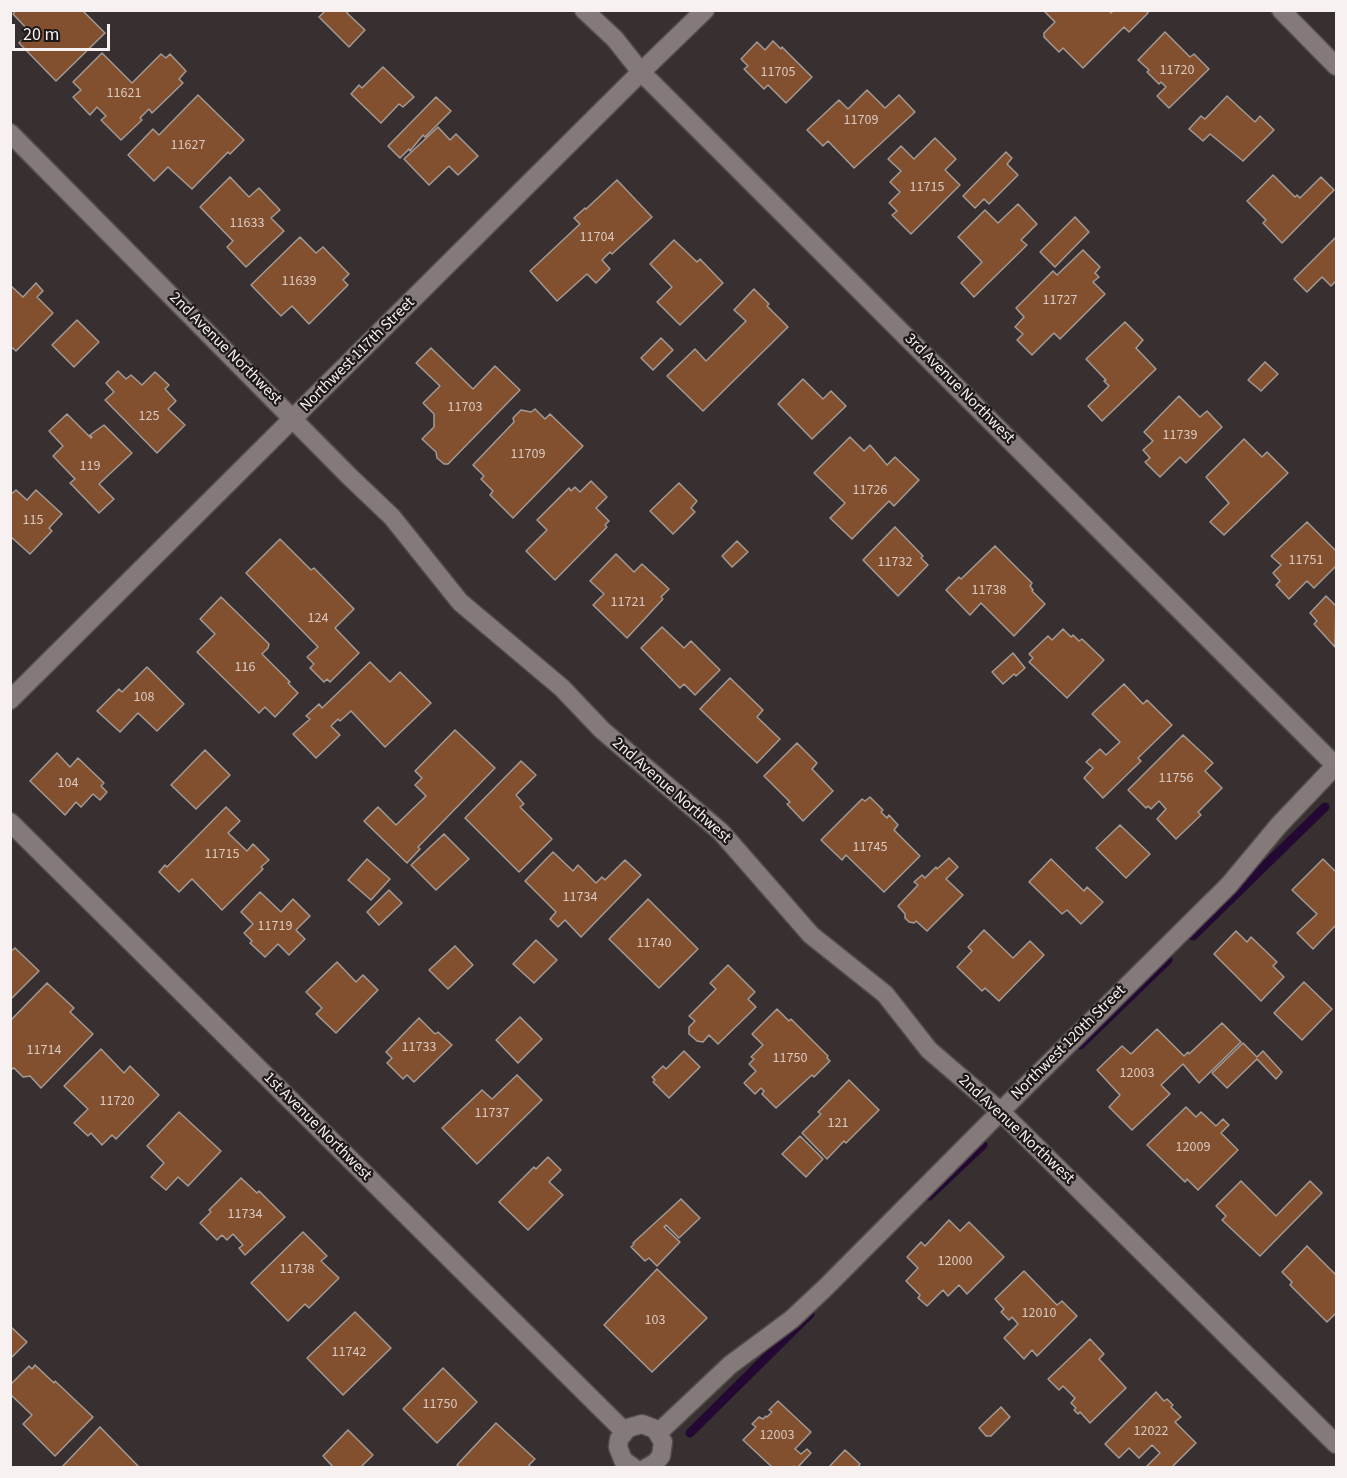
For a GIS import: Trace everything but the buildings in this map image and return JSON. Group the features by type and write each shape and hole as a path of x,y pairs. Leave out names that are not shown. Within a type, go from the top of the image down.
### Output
{"street":[{"name":"3rd Avenue Northwest","path":"584,10 615,39 641,72 1336,765"},
{"name":"Northwest 117th Street","path":"10,700 705,10"},
{"path":"1281,10 1336,66"},
{"name":"2nd Avenue Northwest","path":"10,133 392,518 460,602 562,688 602,730 721,832 811,935 885,994 928,1050 1000,1112 1336,1444"},
{"name":"Northwest 120th Street","path":"658,1432 730,1365 792,1319 818,1295 1229,885 1279,825 1336,765"},
{"name":"1st Avenue Northwest","path":"10,822 624,1431"},
{"path":"628,1466 620,1454 619,1439 624,1431 642,1424 658,1432 663,1442 663,1449 653,1466"}],"waterway":[{"path":"1193,936 1325,807"},
{"path":"1080,1045 1168,960"},
{"path":"929,1196 983,1145"},
{"path":"690,1433 810,1314"}]}
